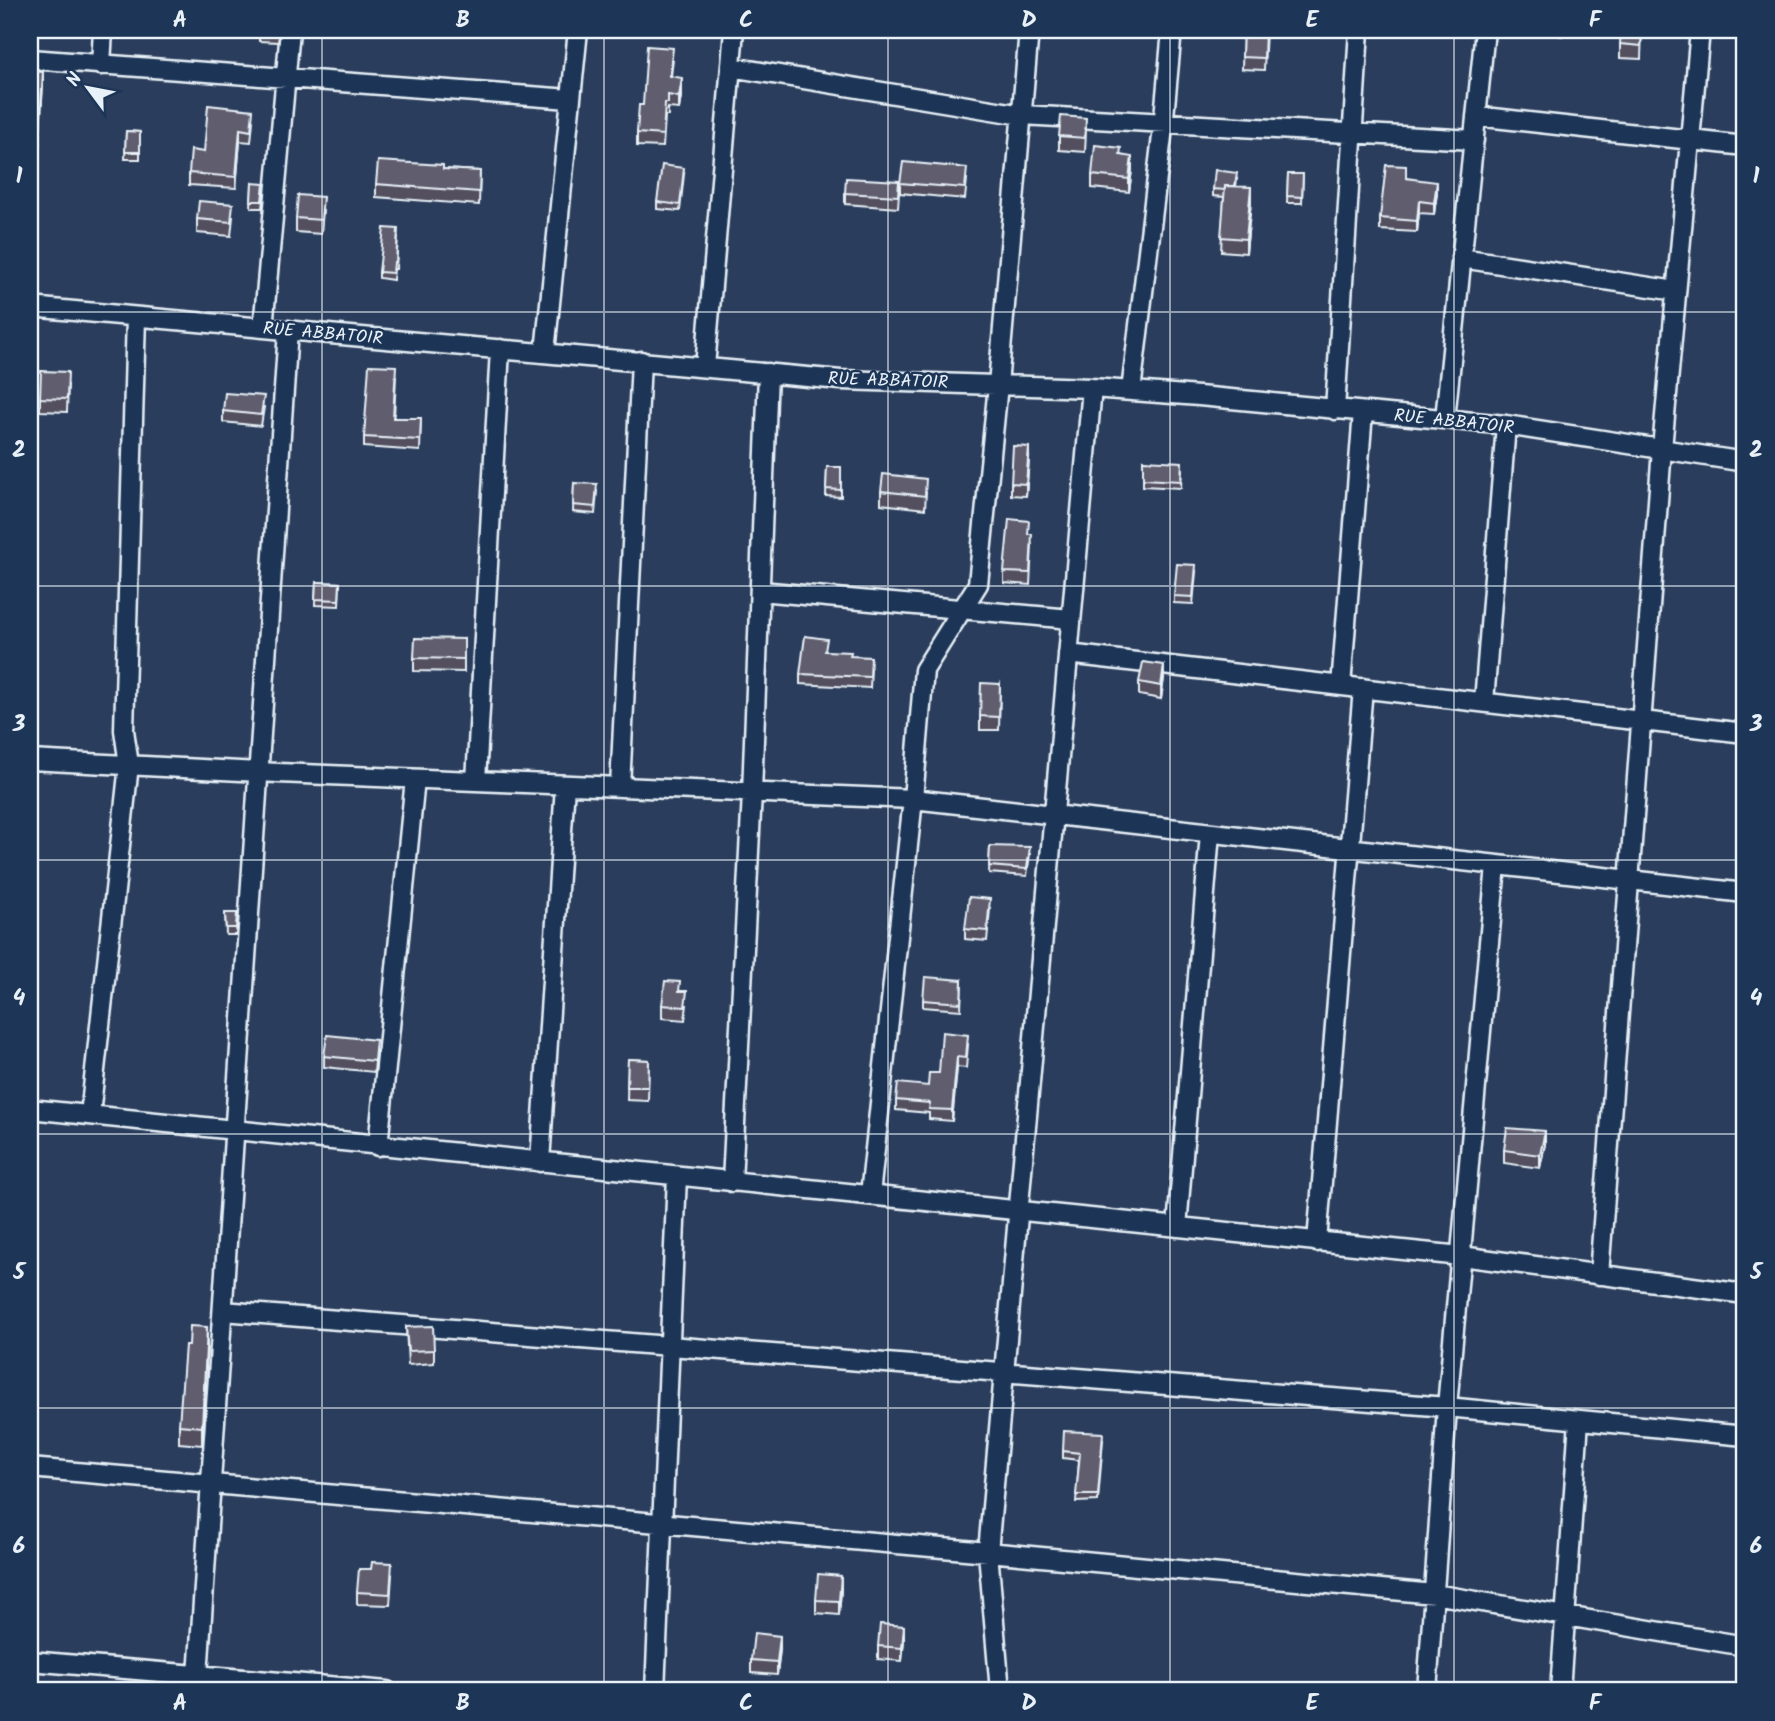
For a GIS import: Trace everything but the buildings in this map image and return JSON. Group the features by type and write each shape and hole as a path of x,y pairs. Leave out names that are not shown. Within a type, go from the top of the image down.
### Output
{"street":[{"path":"101,65 103,30"},
{"path":"263,328 290,30"},
{"path":"545,352 578,30"},
{"path":"705,367 734,30"},
{"path":"870,1195 913,799 924,670 978,584 1029,30"},
{"path":"1131,391 1164,123 1172,30"},
{"path":"1335,410 1359,30"},
{"path":"1445,419 1485,30"},
{"path":"1599,1275 1662,449 1700,30"},
{"path":"30,59 570,99"},
{"path":"731,67 1022,115 1474,140"},
{"path":"1476,116 1745,146"},
{"path":"1461,258 1676,291"},
{"name":"RUE ABBATOIR","path":"30,307 841,380 1092,388 1445,419 1506,425 1745,462"},
{"path":"90,1115 129,765 124,730 136,317"},
{"path":"197,1683 288,330"},
{"path":"476,781 500,349"},
{"path":"620,787 641,361"},
{"path":"732,1182 752,793 768,373"},
{"path":"1000,1691 988,1552 1092,388"},
{"path":"1341,686 1363,412"},
{"path":"1484,702 1506,425"},
{"path":"760,591 1071,619"},
{"path":"1068,654 1745,733"},
{"path":"1317,1241 1363,688"},
{"path":"30,760 913,799 1745,893"},
{"path":"378,1146 415,779"},
{"path":"540,1162 565,785"},
{"path":"1177,1227 1210,833"},
{"path":"1427,1691 1447,1407 1496,865"},
{"path":"30,1109 1461,1256 1745,1294"},
{"path":"655,1691 677,1176"},
{"path":"223,1311 1447,1407 1745,1436"},
{"path":"1560,1691 1579,1420"},
{"path":"30,1468 1434,1594 1745,1646"},
{"path":"30,1661 197,1683 387,1691"}]}
